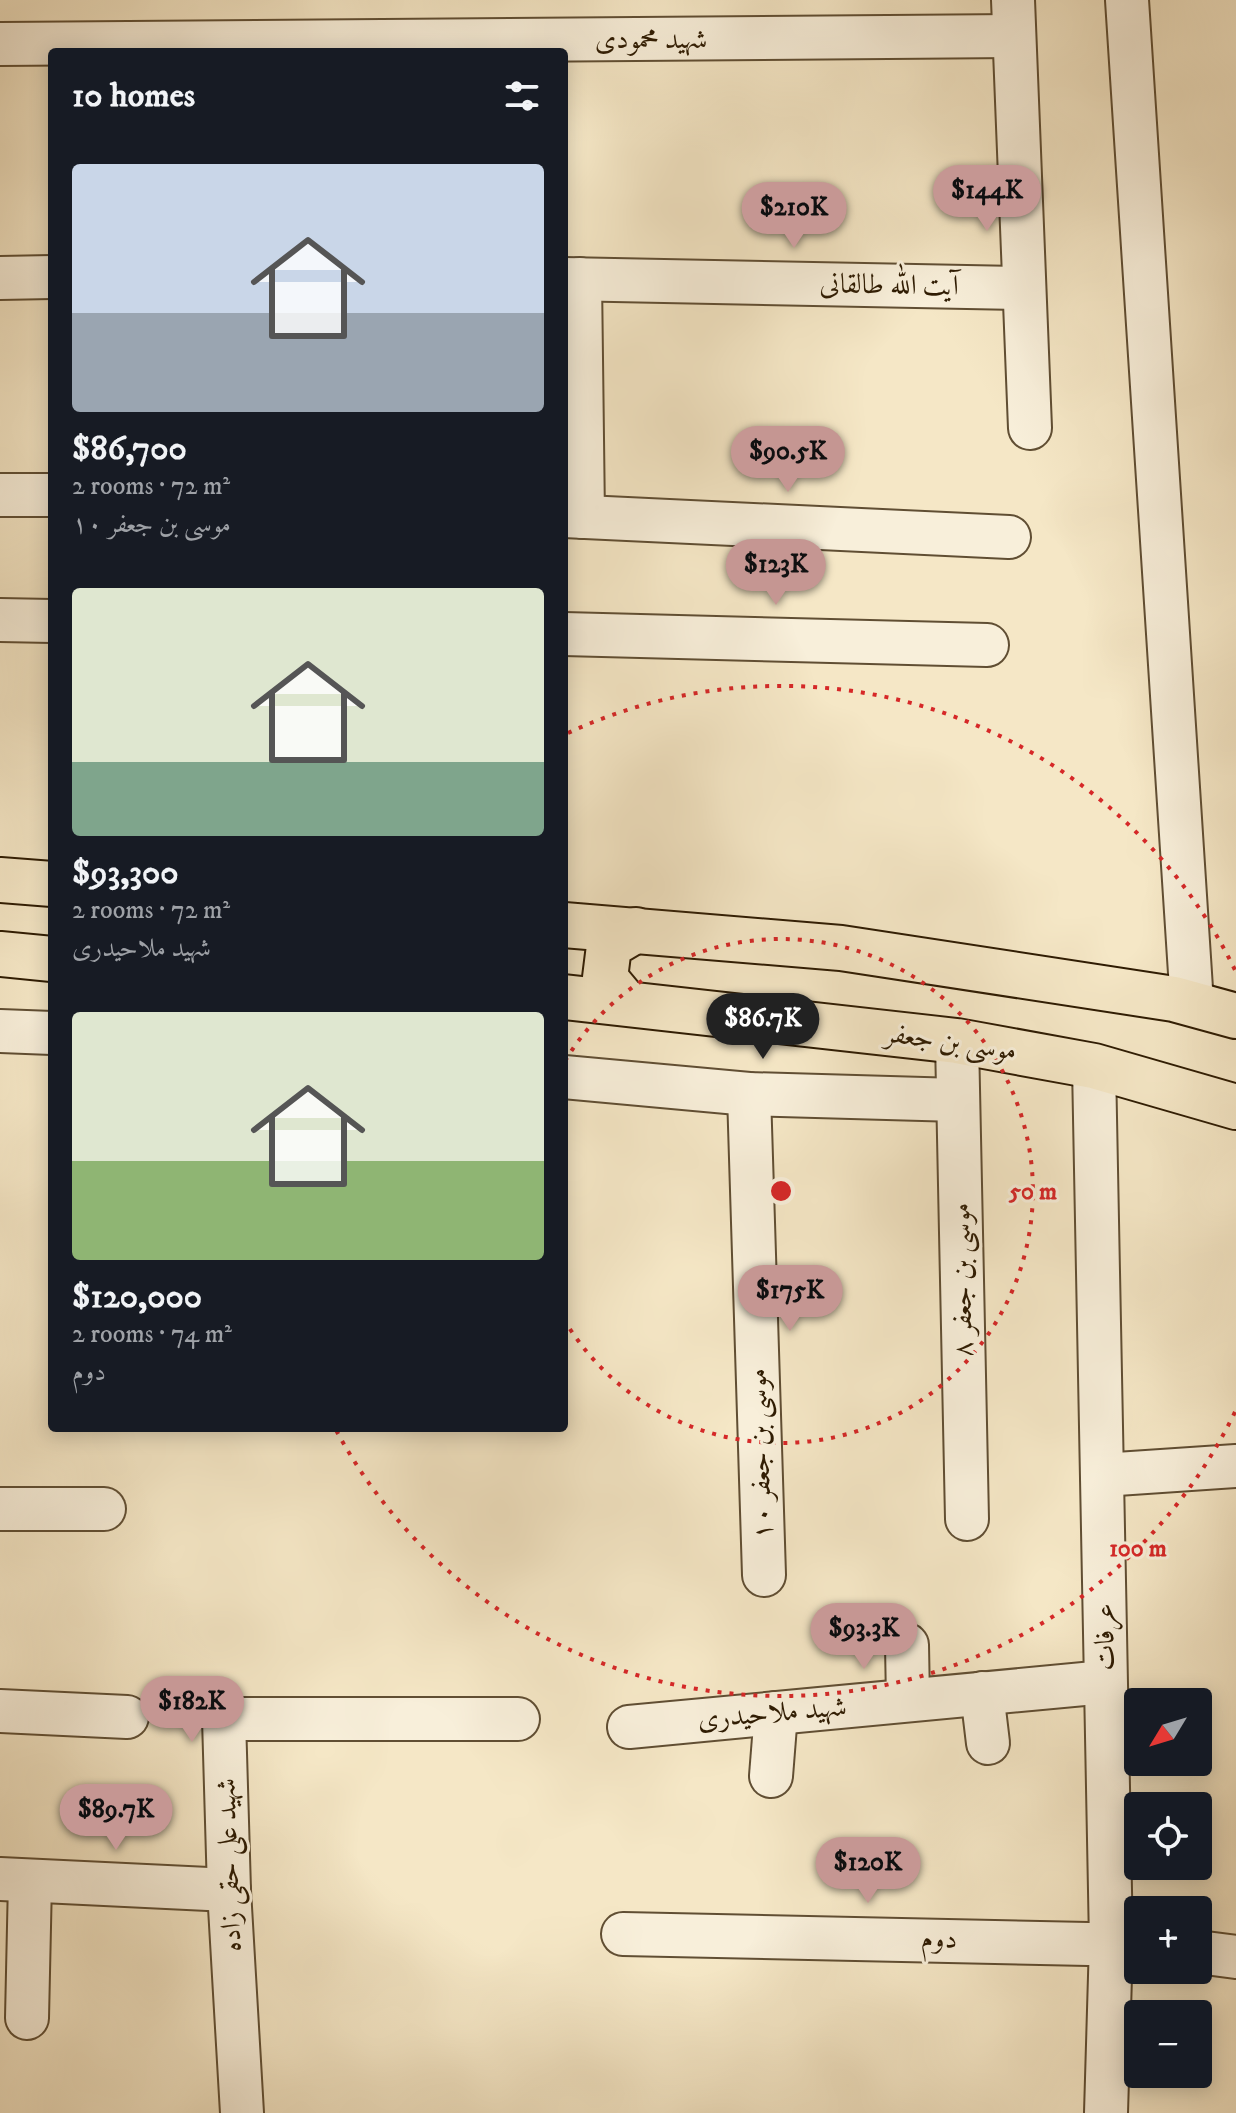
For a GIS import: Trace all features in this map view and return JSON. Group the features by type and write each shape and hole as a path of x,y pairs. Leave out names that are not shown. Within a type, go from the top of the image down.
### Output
{"main road":[{"path":"0,880 48,884"},
{"path":"568,925 841,948 1192,1004 1236,1016"},
{"path":"625,1002 605,978 609,946 636,930"},
{"path":"0,954 48,959"},
{"name":"موسی بن جعفر","path":"568,997 957,1041 1094,1066 1236,1107"}],"street":[{"path":"1127,0 1192,1004"},
{"path":"1014,18 1022,288 1030,428"},
{"name":"شهید محمودی","path":"0,44 1014,18"},
{"path":"0,278 48,277"},
{"path":"572,279 573,517 1009,537"},
{"name":"آیت الله طالقانی","path":"572,279 1022,288"},
{"path":"0,495 48,495"},
{"path":"0,620 48,621"},
{"path":"568,634 987,645"},
{"path":"0,1031 48,1033"},
{"name":"موسی بن جعفر ۸","path":"957,1041 967,1519"},
{"name":"عرفات","path":"1094,1066 1105,1682 1124,1931"},
{"path":"568,1077 749,1094 958,1100"},
{"name":"موسی بن جعفر ۱۰","path":"749,1094 764,1575"},
{"path":"1102,1475 1236,1466"},
{"path":"0,1509 104,1509"},
{"path":"907,1645 908,1700"},
{"name":"شهید ملاحیدری","path":"629,1727 1105,1682"},
{"path":"982,1693 988,1743"},
{"path":"0,1711 127,1717"},
{"path":"771,1776 776,1713"},
{"path":"224,1719 518,1719"},
{"name":"شهید علی حقی زاده","path":"224,1719 229,1890 242,2113"},
{"path":"27,2018 15,1880 229,1890"},
{"name":"دوم","path":"623,1934 1124,1944"},
{"name":"عرفات","path":"1106,2113 1124,1953"},
{"path":"1212,1954 1236,1957"}],"path":[{"path":"127,1717 224,1719"}]}
